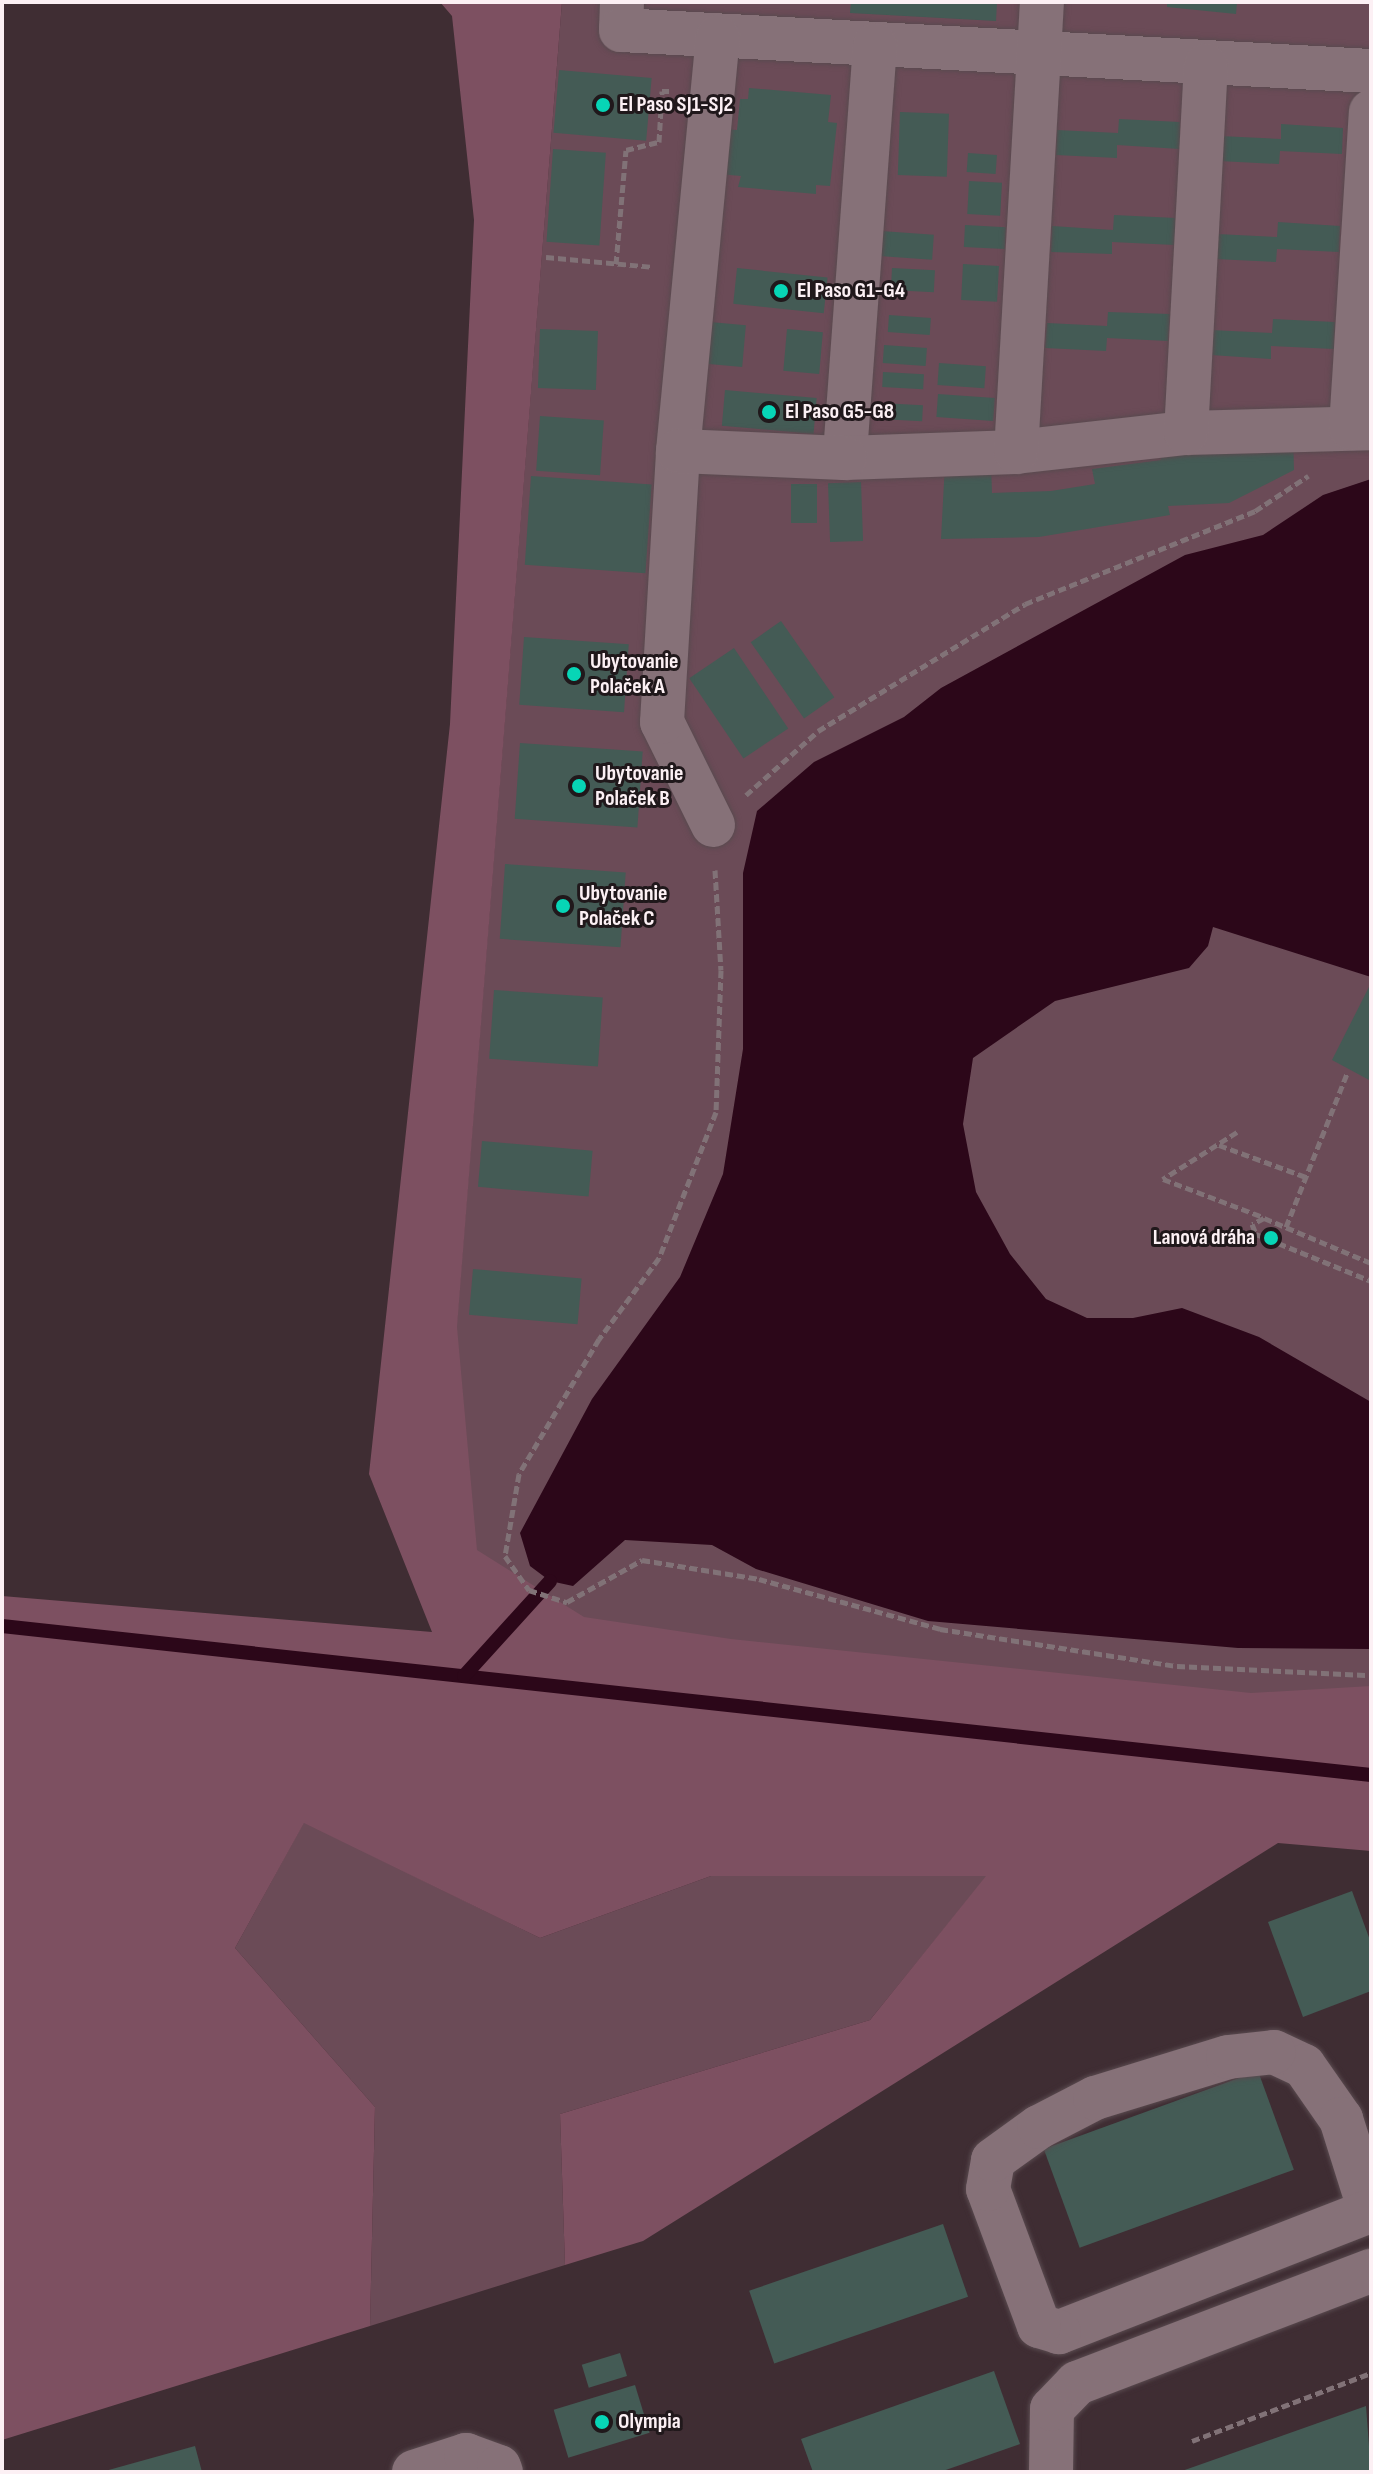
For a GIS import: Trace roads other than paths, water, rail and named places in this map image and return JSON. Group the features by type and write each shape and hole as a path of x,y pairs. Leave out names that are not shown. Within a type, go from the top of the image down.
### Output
{"street":[{"path":"622,2 621,30 1206,66 1371,71"},
{"path":"1016,452 1042,2"},
{"path":"713,825 662,722 678,451 718,37"},
{"path":"845,458 875,45"},
{"path":"1186,433 1206,66"},
{"path":"678,451 845,458 1016,452 1186,433 1361,428 1371,112"},
{"path":"1274,2052 1304,2066 1341,2119 1371,2213 1059,2332 1039,2326 1024,2293 988,2189 987,2170 1004,2150 1095,2098 1228,2057 1274,2052"},
{"path":"1051,2472 1052,2409 1077,2383 1371,2271"},
{"path":"414,2472 466,2455 499,2467 501,2472"}],"waterway":[{"path":"464,1676 550,1581"},
{"path":"2,1626 1371,1775"}],"place":[{"name":"El Paso SJ1-SJ2","path":"603,105"},
{"name":"El Paso G1-G4","path":"781,291"},
{"name":"El Paso G5-G8","path":"769,412"},
{"name":"Ubytovanie Polaček A","path":"574,674"},
{"name":"Ubytovanie Polaček B","path":"579,786"},
{"name":"Ubytovanie Polaček C","path":"563,906"},
{"name":"Lanová dráha","path":"1271,1238"},
{"name":"Olympia","path":"602,2422"}]}
